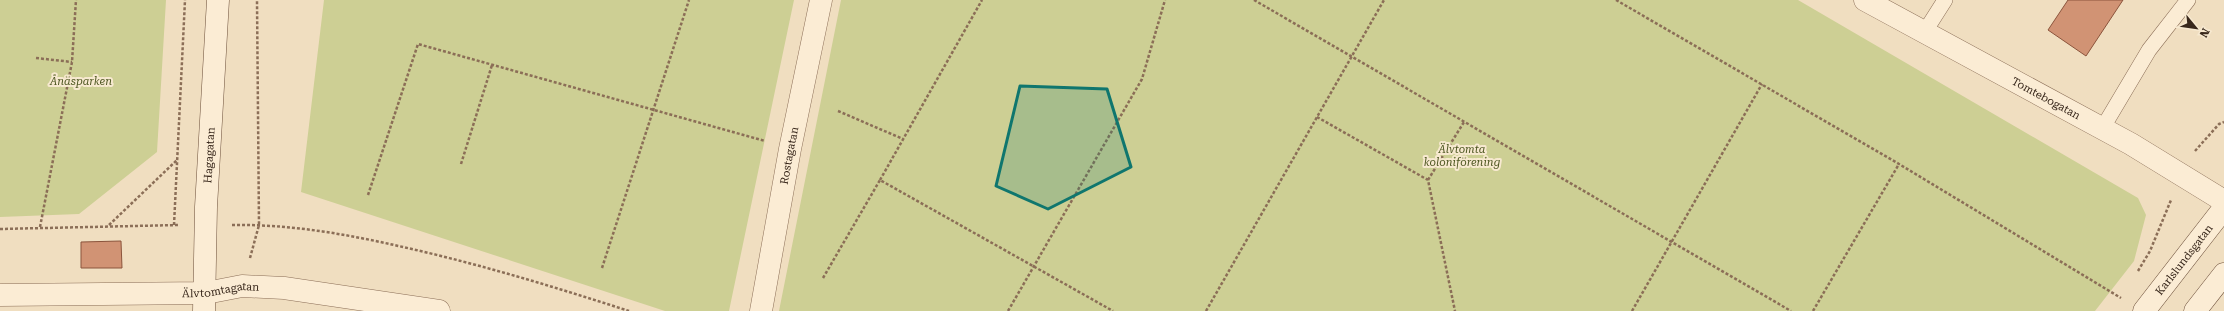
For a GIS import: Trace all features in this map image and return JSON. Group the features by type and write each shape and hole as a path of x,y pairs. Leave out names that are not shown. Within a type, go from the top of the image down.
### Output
{"street":[{"name":"Hagagatan","path":"205,302 206,207 218,0"},
{"name":"Rostagatan","path":"761,311 790,149 821,0"},
{"name":"Tomtebogatan","path":"1865,0 2183,174 2224,201"},
{"name":"Karlslundsgatan","path":"2144,311 2224,208"},
{"path":"2195,311 2224,274"},
{"name":"Älvtomtagatan","path":"0,295 205,302 242,286 284,288 439,311"}],"lane":[{"path":"1924,33 1945,0"},
{"path":"2102,129 2149,50 2188,0"}],"path":[{"path":"40,227 72,62 76,0"},
{"path":"174,225 185,0"},
{"path":"257,0 259,225"},
{"path":"602,268 652,109 689,0"},
{"path":"823,278 982,0"},
{"path":"1008,311 1142,79 1165,0"},
{"path":"1254,0 1791,311"},
{"path":"1206,311 1384,0"},
{"path":"1616,0 1899,164 2123,299"},
{"path":"368,195 418,44 790,149"},
{"path":"36,58 72,62"},
{"path":"461,164 492,64"},
{"path":"1632,311 1762,84"},
{"path":"838,111 903,139"},
{"path":"1317,117 1428,180"},
{"path":"1455,311 1428,180 1464,122"},
{"path":"2195,151 2219,124 2224,122"},
{"path":"109,226 177,160"},
{"path":"1813,311 1899,164"},
{"path":"880,180 1113,311"},
{"path":"2134,278 2150,251 2173,193"},
{"path":"0,229 186,225"},
{"path":"240,225 324,230 386,243 480,266 629,311"},
{"path":"2118,305 2127,292"}],"highlighted area":[{"path":"1020,86 1107,89 1131,167 1048,209 996,186"}],"green space":[{"name":"Ånäsparken","path":"0,0 166,0 157,152 79,214 0,217"},
{"path":"324,0 794,0 729,311 665,311 301,192"},
{"name":"Älvtomta koloniförening","path":"841,0 1798,0 2138,198 2146,215 2134,261 2095,311 779,311"}],"building":[{"path":"2068,0 2123,0 2086,56 2048,30"},
{"path":"121,241 122,268 81,268 81,242"}]}
